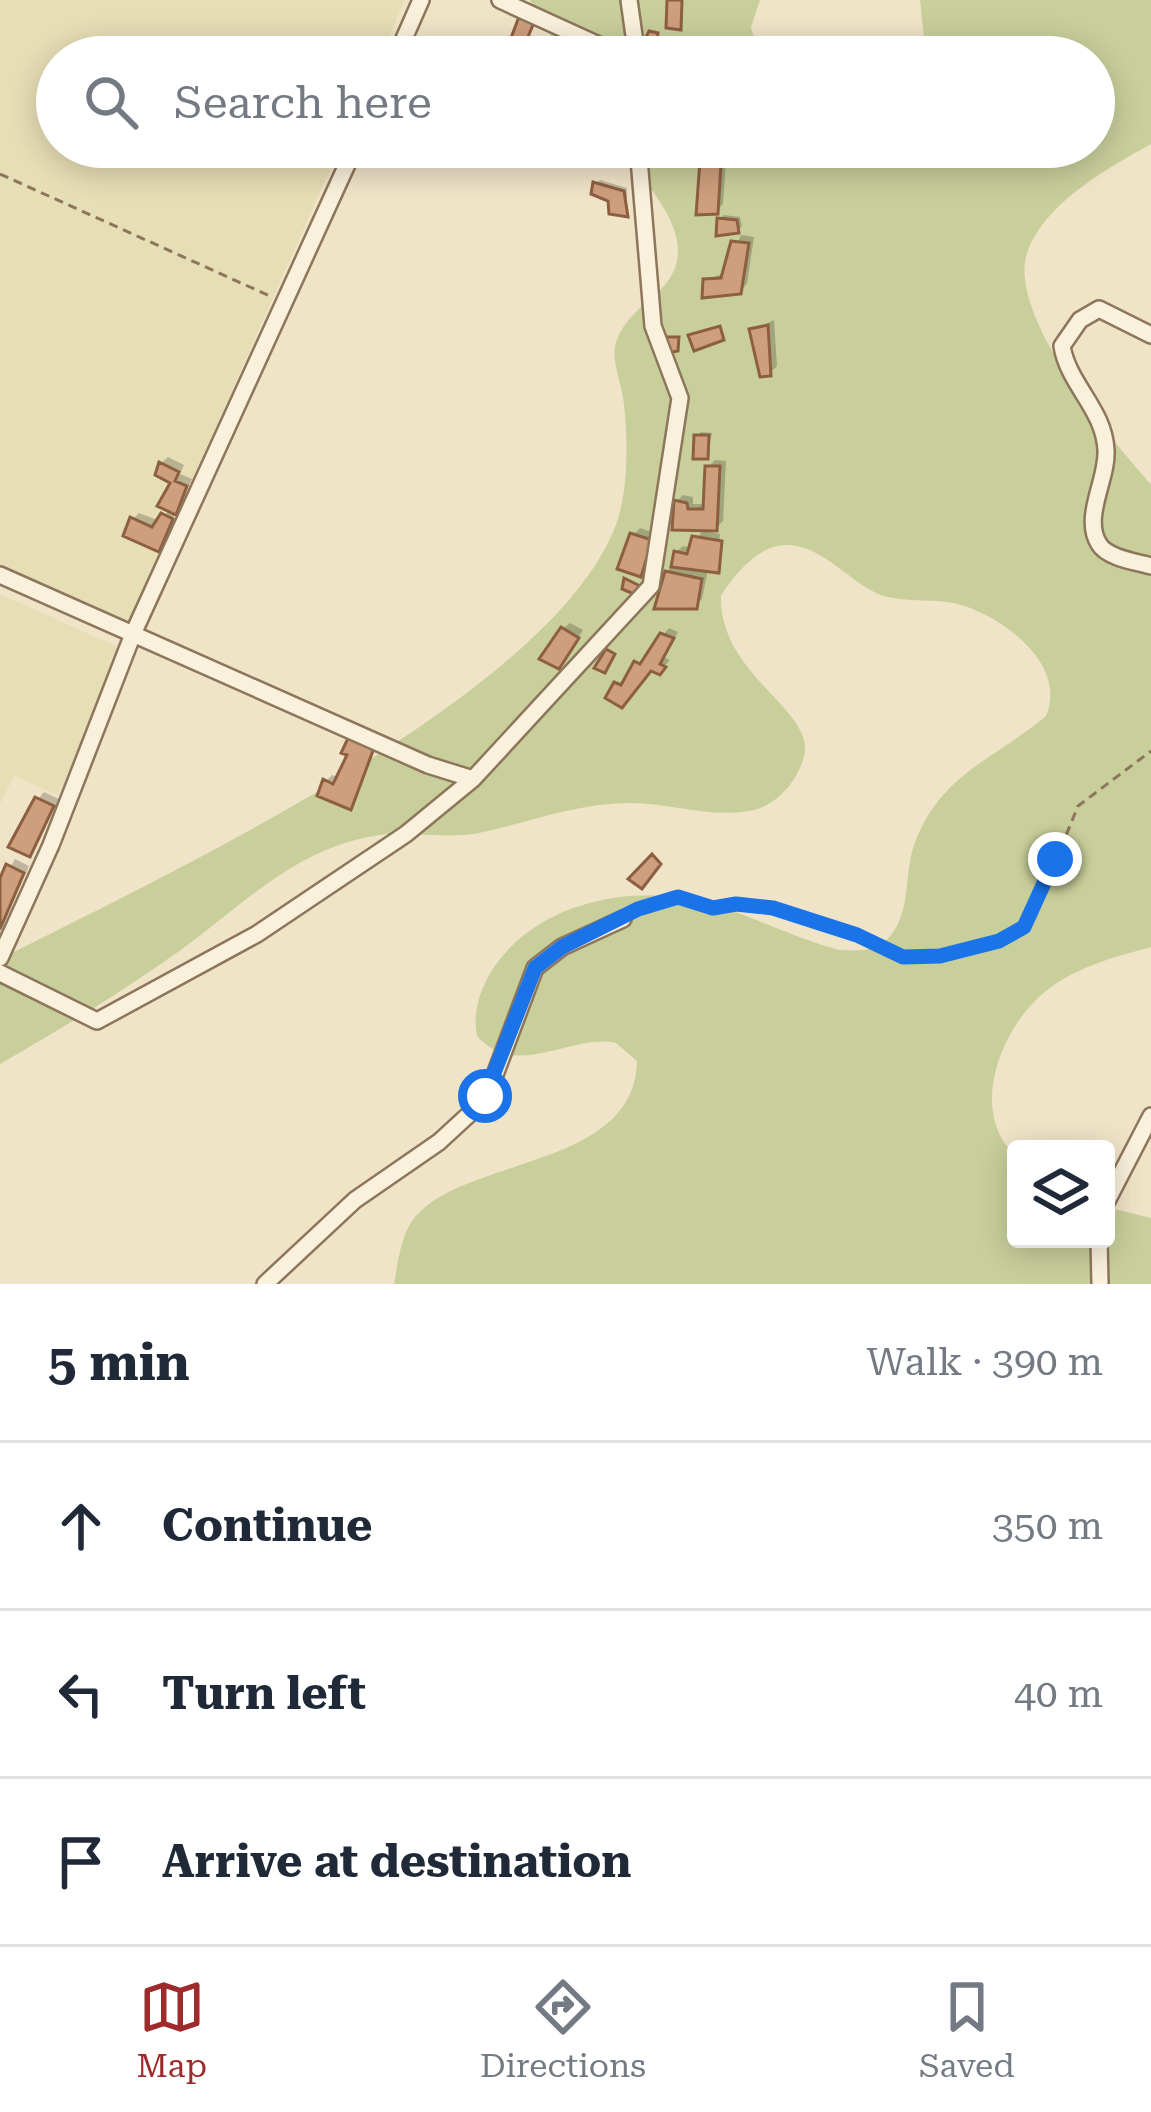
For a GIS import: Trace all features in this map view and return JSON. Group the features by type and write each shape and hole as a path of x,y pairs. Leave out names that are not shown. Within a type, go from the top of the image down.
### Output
{"street":[{"path":"406,36 422,0"},
{"path":"500,0 580,36"},
{"path":"629,0 634,36"},
{"path":"0,958 133,634 346,168"},
{"path":"0,973 97,1021 257,934 406,834 473,779 651,586 680,398 650,310 640,168"},
{"path":"1151,335 1099,309 1080,320 1062,346 1098,412 1106,446 1094,514 1098,542 1107,552 1151,566"},
{"path":"0,575 453,776 473,779"},
{"path":"265,1284 355,1200 465,1121 494,1080 535,968 562,947 623,919"},
{"path":"1115,1186 1151,1116"},
{"path":"1099,1248 1100,1284"}],"path":[{"path":"0,174 285,303"},
{"path":"623,919 678,897 713,908 736,904 773,908 857,935 903,957 940,956 999,941 1031,919 1078,806 1151,751"}],"shaded area":[{"path":"0,0 405,0 389,36 36,36 36,168 331,168 127,627 0,570"},
{"path":"0,594 122,649 58,795 14,776 0,804"}],"green space":[{"path":"530,0 760,0 751,27 754,36 551,36"},
{"path":"920,0 1151,0 1151,144 1115,165 1115,36 924,36"},
{"path":"635,168 1110,168 1048,218 1027,253 1025,279 1032,309 1067,376 1151,484 1151,947 1077,972 1036,1000 1007,1041 992,1090 993,1115 1007,1145 1007,1248 1115,1248 1115,1209 1151,1218 1151,1284 394,1284 408,1228 435,1200 577,1143 607,1123 629,1097 637,1061 616,1043 509,1055 477,1036 476,1013 487,980 507,951 528,932 580,906 609,899 669,896 725,908 839,950 874,947 886,941 897,925 914,845 939,800 971,769 1046,716 1048,678 1027,645 1011,631 958,604 884,596 799,546 765,550 740,570 721,595 724,623 734,647 804,739 797,775 768,804 719,813 611,804 479,833 388,834 328,849 276,878 134,982 0,1064 0,959 247,832 341,777 431,719 510,658 573,595 613,532 622,502 626,436 616,343 627,322 671,276 678,257 669,218"}],"building":[{"path":"667,0 682,0 681,30 666,28"},
{"path":"520,14 535,20 528,36 512,36"},
{"path":"699,168 721,168 718,214 696,215"},
{"path":"593,182 624,191 628,217 609,214 608,201 591,194"},
{"path":"717,218 737,220 739,233 716,236"},
{"path":"731,241 749,243 741,294 702,298 703,279 721,278"},
{"path":"768,325 771,376 760,377 749,329"},
{"path":"720,326 724,340 694,351 688,335"},
{"path":"666,337 679,337 678,351 667,353"},
{"path":"694,435 709,435 708,459 693,459"},
{"path":"159,462 179,472 175,481 187,486 176,515 157,506 170,483 155,475"},
{"path":"705,466 720,466 717,531 672,530 674,500 687,503 688,509 703,509"},
{"path":"161,513 173,519 159,552 123,536 130,517 152,527"},
{"path":"630,533 652,540 641,577 617,569"},
{"path":"692,536 722,541 719,573 671,567 674,551 687,554"},
{"path":"665,571 702,579 697,609 654,609"},
{"path":"624,578 644,588 641,597 622,589"},
{"path":"561,627 579,638 559,669 539,659"},
{"path":"660,633 674,638 660,664 666,667 660,675 651,671 622,708 605,698 614,682 621,685 634,661 640,664"},
{"path":"606,649 615,654 605,673 594,668"},
{"path":"349,736 374,748 351,810 317,796 323,779 333,784 347,755 341,753"},
{"path":"35,797 54,806 30,857 8,847"},
{"path":"652,854 661,864 642,889 628,879"},
{"path":"6,864 24,873 0,929 0,878"}],"route":[{"path":"485,1096 535,968 562,947 638,909 678,897 704,907 773,908 857,935 903,957 940,956 999,941 1024,927 1038,906 1055,859"}]}
